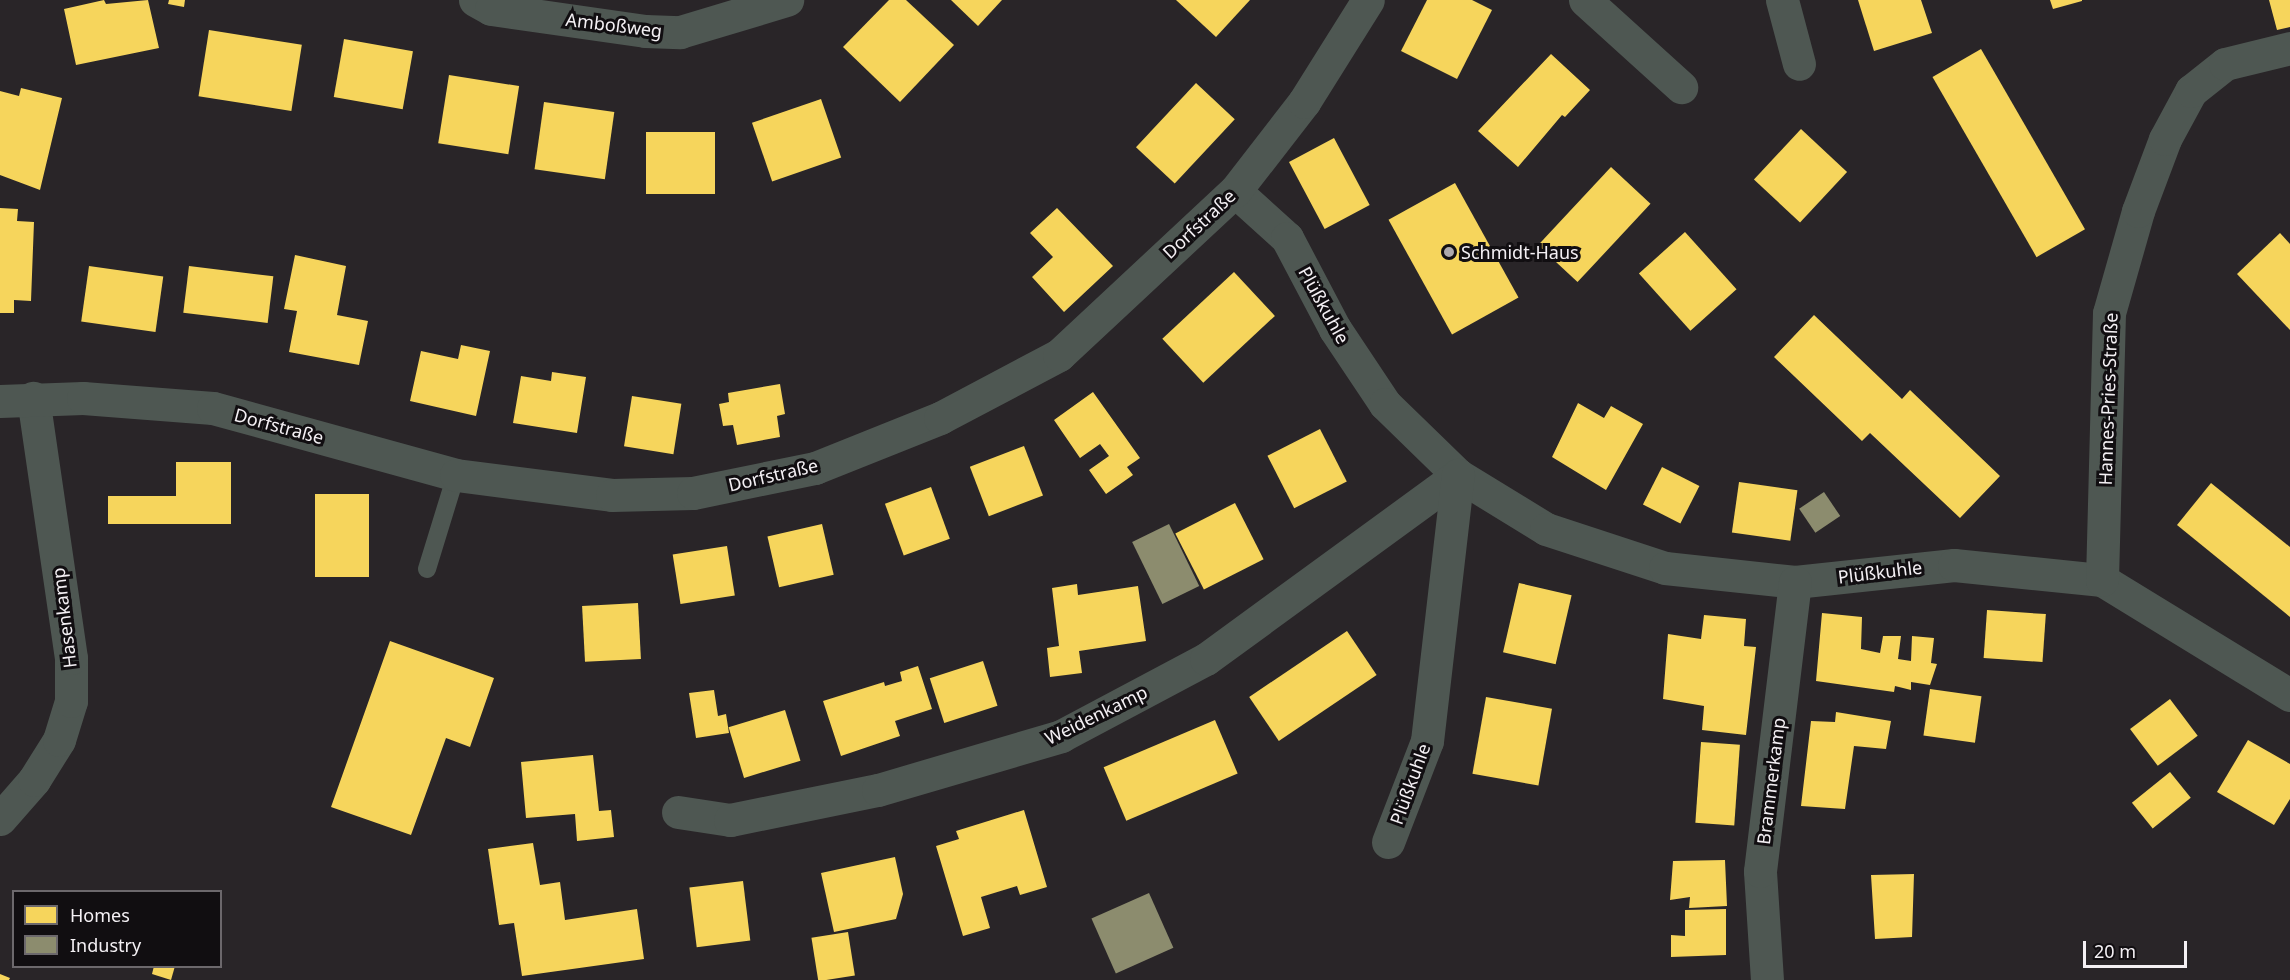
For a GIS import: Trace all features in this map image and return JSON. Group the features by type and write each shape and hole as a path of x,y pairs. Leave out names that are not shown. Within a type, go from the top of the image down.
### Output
{"street":[{"name":"Amboßweg","path":"476,0 490,9 645,32 680,32 787,0"},
{"name":"Dorfstraße","path":"0,401 33,398 174,403 213,408 456,475 612,495 693,493 815,468 940,418 1059,355 1235,191 1304,102 1368,0"},
{"path":"1585,0 1681,87"},
{"path":"1782,0 1799,64"},
{"name":"Hannes-Pries-Straße","path":"2102,580 2109,313 2138,211 2165,139 2191,91 2225,64 2290,48"},
{"name":"Plüßkuhle","path":"1235,191 1287,238 1335,329 1385,404 1458,475 1546,529 1665,568 1795,582 1954,565 2102,580 2290,695"},
{"name":"Hasenkamp","path":"0,819 34,780 59,740 70,700 71,658 33,398"},
{"name":"Plüßkuhle","path":"1388,842 1427,741 1458,475"},
{"name":"Weidenkamp","path":"678,812 730,820 878,790 1061,736 1206,659 1458,475"},
{"name":"Brammerkamp","path":"1767,980 1760,871 1795,582"}],"lane":[{"path":"427,569 456,475"}],"building: Homes":[{"path":"104,0 106,4 148,0 159,48 76,65 64,9"},
{"path":"169,0 185,0 184,7 168,4"},
{"path":"889,0 906,0 954,45 900,102 843,47"},
{"path":"951,0 1002,0 978,26"},
{"path":"1176,0 1250,0 1216,37"},
{"path":"1427,0 1472,0 1492,10 1457,79 1401,51"},
{"path":"1858,0 1921,0 1932,33 1874,51"},
{"path":"2050,0 2082,0 2082,1 2053,9"},
{"path":"2269,0 2290,0 2290,27 2277,30"},
{"path":"209,30 302,45 291,111 199,96"},
{"path":"344,39 413,51 403,109 334,97"},
{"path":"1981,49 2085,229 2037,257 1933,77"},
{"path":"1551,54 1590,90 1565,117 1562,115 1518,167 1478,131"},
{"path":"449,75 519,86 508,154 438,143"},
{"path":"1196,83 1235,119 1175,184 1136,147"},
{"path":"21,88 62,98 40,190 0,175 0,91 19,96"},
{"path":"821,99 841,158 772,181 752,123"},
{"path":"544,102 614,112 605,179 535,169"},
{"path":"1801,129 1847,172 1800,222 1754,179"},
{"path":"646,132 715,132 715,194 646,194"},
{"path":"1334,138 1370,205 1325,229 1289,162"},
{"path":"1611,167 1650,204 1578,282 1538,245"},
{"name":"Schmidt-Haus","path":"1455,183 1519,298 1452,334 1389,220"},
{"path":"0,208 18,209 17,221 34,222 31,301 14,300 14,313 0,313"},
{"path":"1057,208 1113,266 1064,312 1032,277 1053,257 1030,233"},
{"path":"1685,232 1737,289 1690,331 1639,273"},
{"path":"2280,233 2290,244 2290,330 2237,274"},
{"path":"295,255 346,266 337,315 368,321 359,365 289,352 297,311 284,309"},
{"path":"89,266 163,276 155,332 81,321"},
{"path":"189,266 273,276 268,323 183,313"},
{"path":"1234,272 1275,316 1203,383 1162,339"},
{"path":"1814,315 1902,399 1910,390 2000,476 1960,518 1870,433 1862,441 1774,357"},
{"path":"461,345 490,351 476,416 410,401 421,351 458,359"},
{"path":"552,372 586,377 577,433 513,423 521,376 551,381"},
{"path":"780,384 785,414 777,416 780,437 737,445 733,425 723,426 719,404 729,402 728,393"},
{"path":"1093,392 1140,458 1127,467 1133,475 1106,494 1089,470 1109,456 1100,444 1080,458 1054,420"},
{"path":"632,396 681,404 673,454 624,446"},
{"path":"1578,403 1604,418 1611,406 1643,424 1606,490 1552,457"},
{"path":"1320,429 1347,482 1294,508 1267,456"},
{"path":"1024,446 1043,495 989,516 970,467"},
{"path":"176,462 231,462 231,524 108,524 108,496 176,496"},
{"path":"1662,467 1699,486 1680,523 1643,504"},
{"path":"1739,482 1797,490 1790,541 1732,533"},
{"path":"2211,483 2290,547 2290,617 2177,525"},
{"path":"931,487 950,539 904,555 885,504"},
{"path":"315,494 369,494 369,577 315,577"},
{"path":"1235,503 1264,559 1204,590 1175,533"},
{"path":"822,524 834,575 779,587 767,537"},
{"path":"727,546 735,595 680,604 673,555"},
{"path":"1519,583 1572,595 1556,664 1503,652"},
{"path":"1077,584 1078,595 1138,586 1146,641 1079,651 1082,673 1050,677 1047,648 1059,646 1052,588"},
{"path":"638,603 641,659 585,662 582,606"},
{"path":"1987,610 2046,614 2043,662 1984,658"},
{"path":"1822,613 1862,617 1861,649 1880,653 1883,636 1901,636 1898,659 1911,661 1912,636 1934,638 1931,663 1937,664 1930,685 1911,682 1911,690 1895,686 1894,692 1816,681"},
{"path":"1704,615 1746,619 1744,646 1756,647 1746,735 1702,730 1704,706 1663,699 1668,634 1701,639"},
{"path":"1347,631 1377,675 1279,741 1249,697"},
{"path":"390,641 494,678 470,747 446,738 411,835 331,807"},
{"path":"983,661 998,706 944,723 930,678"},
{"path":"918,666 932,709 895,721 900,736 841,756 823,701 884,682 885,686 902,681 900,672"},
{"path":"1930,689 1981,696 1975,743 1923,736"},
{"path":"714,690 718,716 726,714 729,733 696,738 689,693"},
{"path":"1486,697 1552,709 1538,785 1472,774"},
{"path":"2170,699 2198,736 2158,766 2130,729"},
{"path":"785,710 800,761 744,778 729,727"},
{"path":"1836,712 1891,721 1886,749 1854,746 1845,809 1801,806 1811,721 1835,722"},
{"path":"1215,720 1238,773 1126,821 1104,767"},
{"path":"2248,740 2290,764 2290,799 2274,825 2217,792"},
{"path":"1701,742 1740,745 1734,826 1695,823"},
{"path":"593,755 599,811 611,810 614,837 577,841 575,814 526,818 521,762"},
{"path":"2170,772 2191,798 2153,828 2132,803"},
{"path":"1024,810 1047,887 1020,895 1017,886 981,897 990,928 963,936 936,846 959,839 956,831"},
{"path":"533,843 540,885 560,882 565,920 637,909 644,959 522,976 514,923 499,925 488,849"},
{"path":"895,857 903,894 896,919 834,932 821,873"},
{"path":"1725,860 1727,906 1689,908 1690,897 1670,900 1673,861"},
{"path":"1914,874 1912,937 1875,939 1871,875"},
{"path":"743,881 750,941 697,947 689,888"},
{"path":"1726,909 1726,955 1671,957 1671,935 1685,936 1685,910"},
{"path":"848,932 855,975 818,980 811,938"},
{"path":"154,968 174,968 171,980 152,974"},
{"path":"0,974 10,978 9,980 0,980"}],"building: Industry":[{"path":"1824,492 1840,516 1815,533 1799,509"},
{"path":"1169,524 1199,586 1162,604 1132,542"},
{"path":"1149,893 1173,948 1116,973 1091,919"}],"place":[{"name":"Schmidt-Haus","path":"1449,252"}]}
